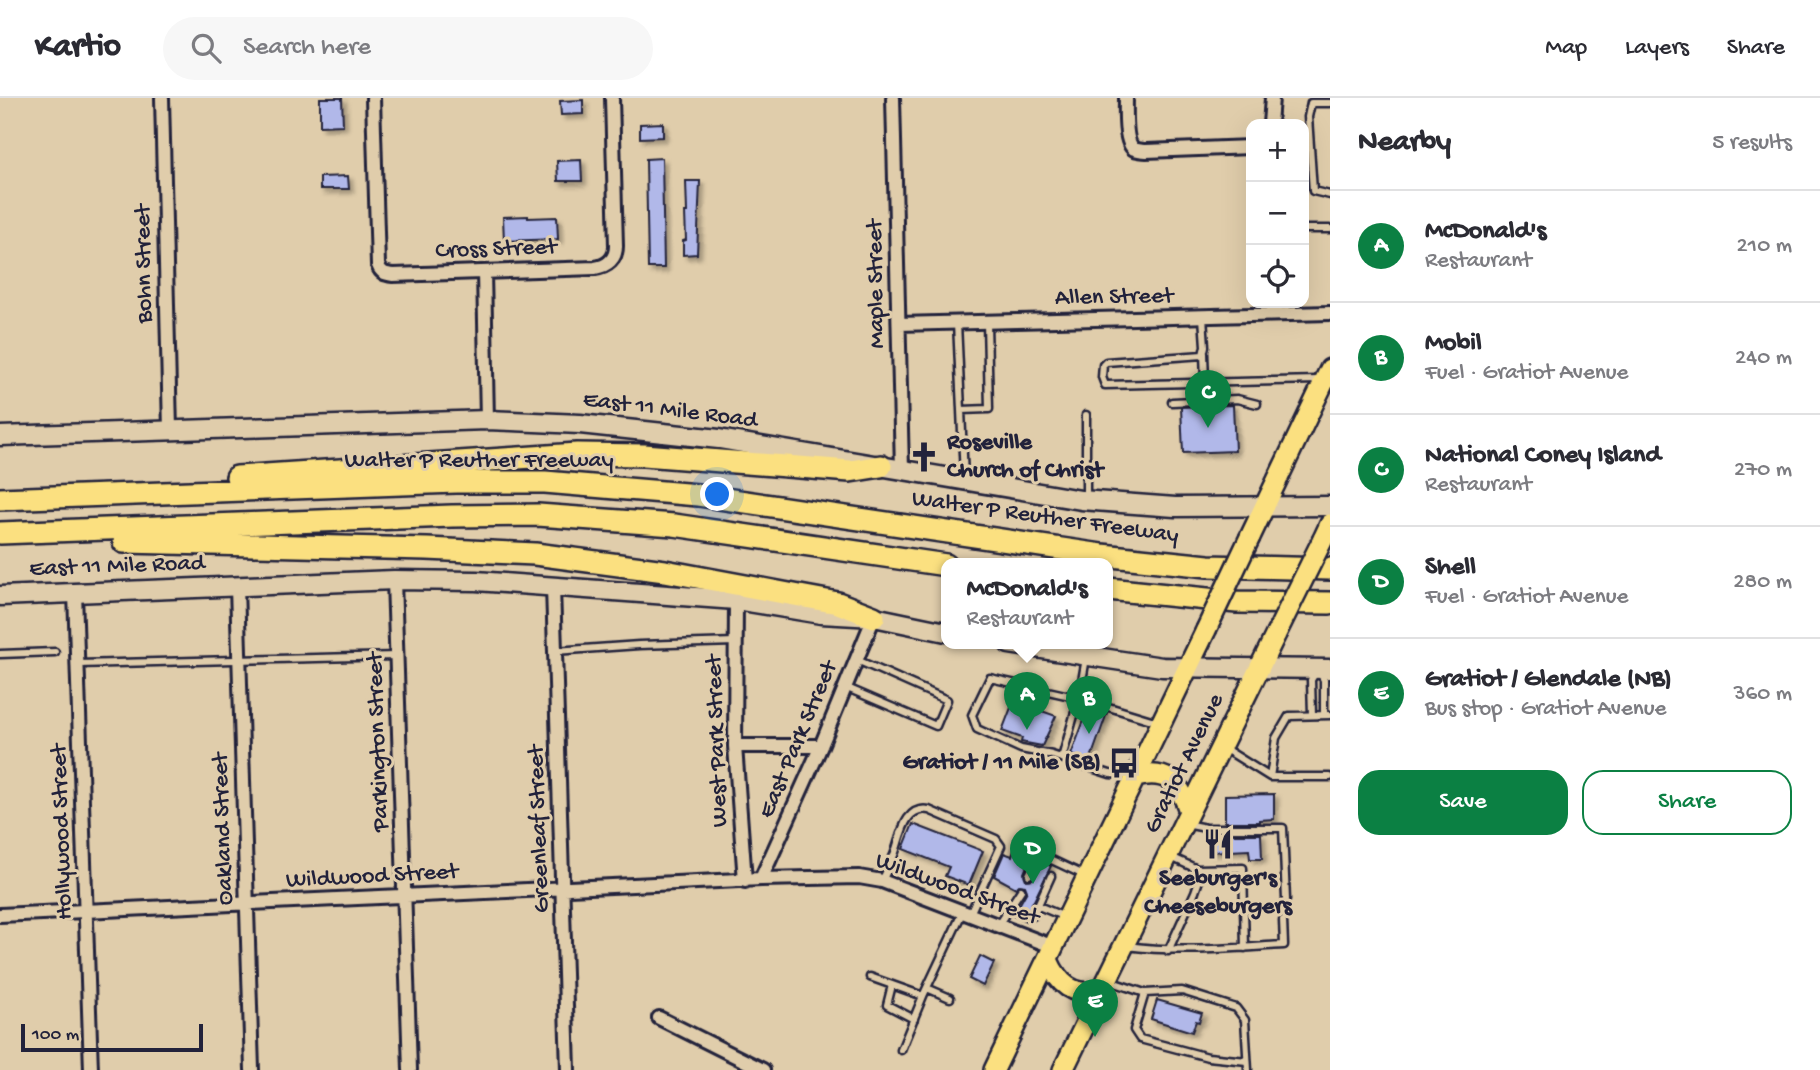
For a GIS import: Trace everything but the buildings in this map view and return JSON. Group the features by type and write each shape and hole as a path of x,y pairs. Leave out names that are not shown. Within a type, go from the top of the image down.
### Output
{"highway":[{"path":"130,494 205,480 577,454 644,455 850,471 891,468"},
{"name":"Walter P Reuther Freeway","path":"0,499 456,482 545,482 618,487 800,509 1102,555 1208,566 1330,569"},
{"path":"0,533 538,515 674,525 941,564"},
{"path":"0,546 144,541 536,554 652,569 775,591 838,603 874,617"},
{"path":"1113,590 1237,602 1330,603"}],"main road":[{"path":"1264,507 1328,382"},
{"name":"East 11 Mile Road","path":"0,436 488,420 580,424 719,439 1086,500 1175,507 1330,506"},
{"name":"Gratiot Avenue","path":"994,1070 1264,507"},
{"name":"Gratiot Avenue","path":"1063,1070 1326,532"},
{"name":"East 11 Mile Road","path":"0,596 394,580 476,581 736,600 821,614 874,617 941,631"},
{"path":"1041,649 1162,667 1324,669"},
{"path":"1136,777 1154,774 1172,780 1185,796 1186,817"},
{"path":"1051,954 1060,982 1069,990 1080,993 1104,987"}],"street":[{"name":"Bohn Street","path":"162,98 170,430"},
{"name":"Cross Street","path":"373,98 377,257 380,271 393,275 595,268 603,267 613,259 617,246 612,98"},
{"name":"Maple Street","path":"891,468 899,324 893,98"},
{"path":"1126,98 1128,136 1135,149 1146,151 1246,147"},
{"path":"1270,119 1272,98"},
{"path":"484,272 488,420"},
{"name":"Allen Street","path":"899,324 1203,317 1269,309 1330,313"},
{"name":"Parkington Street","path":"394,580 410,1070"},
{"name":"Oakland Street","path":"237,587 252,1070"},
{"name":"Greenleaf Street","path":"553,587 568,1070"},
{"name":"Hollywood Street","path":"75,593 92,1070"},
{"name":"West Park Street","path":"736,600 735,746 746,881"},
{"name":"East Park Street","path":"761,879 821,746 874,617"},
{"path":"735,746 821,746"},
{"name":"Wildwood Street","path":"0,915 761,879 859,877 882,881 998,925 1051,954"},
{"path":"659,1018 764,1070"}],"lane":[{"path":"1330,103 1311,103 1308,117 1313,191 1330,195"},
{"path":"1309,229 1330,229"},
{"path":"1203,317 1205,382"},
{"path":"961,410 989,409 986,322"},
{"path":"957,323 964,480"},
{"path":"1204,353 1200,356 1106,362 1101,371 1104,383 1108,386 1205,382 1328,382"},
{"path":"1172,402 1237,400 1257,404"},
{"path":"1086,415 1086,500"},
{"path":"555,651 736,642"},
{"path":"0,654 55,652"},
{"path":"78,664 396,656"},
{"path":"1062,758 1079,698 1086,656"},
{"path":"845,687 936,726 947,700 856,660"},
{"path":"1270,777 1276,738 1289,716 1327,715 1324,669"},
{"path":"1312,715 1311,680 1324,669"},
{"path":"1136,777 1110,774 1062,758 1021,749 977,729 972,715 990,678 1079,698 1161,723"},
{"path":"1220,746 1270,777 1330,777"},
{"path":"882,881 906,821 914,812 929,810 996,839 1002,846 923,996 901,1050"},
{"path":"1186,817 1206,828 1283,828 1286,900"},
{"path":"1029,875 1039,854 1087,877"},
{"path":"1168,855 1197,869 1243,868 1245,948"},
{"path":"1009,909 1028,917 1033,916 1057,862"},
{"path":"1168,951 1203,869"},
{"path":"998,925 1019,898 1021,890"},
{"path":"1036,905 1068,918"},
{"path":"1124,946 1168,951 1284,945 1283,920"},
{"path":"870,977 923,996"},
{"path":"892,985 887,1004 914,1020"},
{"path":"1104,987 1145,993 1182,991 1236,1008 1245,1020 1248,1070"},
{"path":"927,988 950,998"},
{"path":"1145,993 1134,1030 1140,1039 1208,1057 1247,1061"}],"place":[{"name":"National Coney Island","path":"1208,428"},
{"name":"Roseville Church of Christ","path":"924,457"},
{"name":"McDonald's","path":"1027,730"},
{"name":"Mobil","path":"1089,734"},
{"name":"Gratiot / 11 Mile (SB)","path":"1124,763"},
{"name":"Seeburger's Cheeseburgers","path":"1218,844"},
{"name":"Shell","path":"1033,884"},
{"name":"Gratiot / Glendale (NB)","path":"1095,1037"}]}
